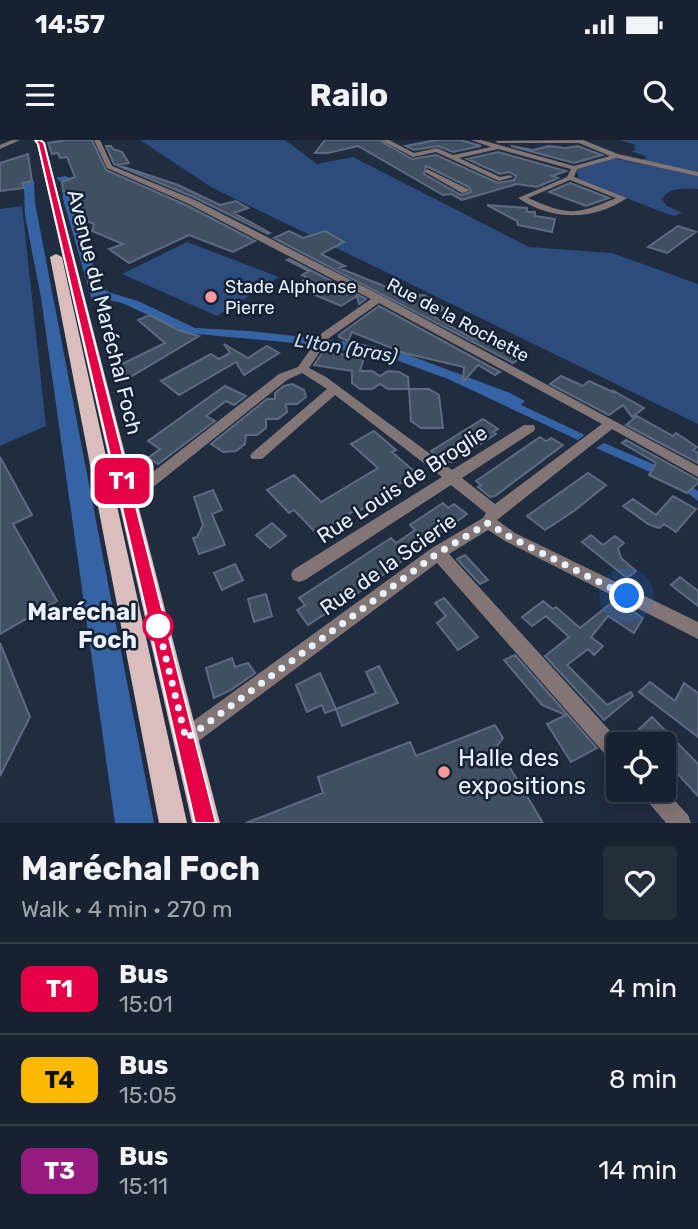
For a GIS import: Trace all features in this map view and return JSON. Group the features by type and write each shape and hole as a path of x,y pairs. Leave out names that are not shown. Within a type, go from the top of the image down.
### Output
{"main road":[{"name":"Avenue du Maréchal Foch","path":"36,140 41,143 206,823"},
{"name":"Avenue du Maréchal Foch","path":"36,140 173,823"}],"street":[{"path":"0,147 17,140"},
{"name":"Rue de la Rochette","path":"97,140 109,167 190,201 379,298 698,472"},
{"path":"384,140 413,155 437,150 499,179 510,177"},
{"path":"474,140 574,168 616,156"},
{"path":"449,156 491,145 579,141 616,156 698,174"},
{"path":"570,177 623,198 579,217 558,214 522,198 570,177 574,168"},
{"path":"464,172 477,169"},
{"path":"427,171 465,191"},
{"path":"439,177 452,174"},
{"path":"127,499 282,377 303,369 312,347 322,337 379,298"},
{"path":"303,369 334,389 451,478 510,537 698,631"},
{"path":"257,456 334,389"},
{"name":"Rue de la Scierie","path":"186,739 438,553 492,517 612,423"},
{"name":"Rue Louis de Broglie","path":"299,575 529,428"},
{"path":"438,553 606,741"},
{"path":"661,802 680,823"}],"shaded area":[{"path":"140,140 285,140 317,164 353,157 529,247 612,253 698,284 698,424 211,187"},
{"path":"620,140 698,140 698,172 642,160 647,157 631,151 635,150 636,145"},
{"path":"612,158 698,175 698,189 678,189 665,195 662,199 667,206 682,213 674,216 579,179 576,169"},
{"path":"22,206 46,426 0,446 0,209"},
{"name":"Stade Alphonse Pierre","path":"187,242 279,277 217,316 122,274"}],"water":[{"name":"L'Iton (bras)","path":"65,176 73,179 74,202 97,278 103,289 111,293 138,301 195,328 359,343 403,353 510,393 525,401 521,405 585,435 578,440 448,379 388,357 295,343 187,333 122,303 105,299 93,304 63,199 62,183 56,178"},
{"path":"34,181 35,203 154,823 115,823 41,298 25,215 24,188 0,186"},
{"path":"604,443 669,471 698,491 698,501 675,483 596,448"}],"building":[{"path":"92,140 106,170 188,206 255,241 233,252 189,235 129,263 109,249 123,244 92,231 94,224 77,217 74,201 80,198 63,191 62,182 75,177 67,157 60,158 58,153 52,154 48,143"},
{"path":"325,140 379,140 412,159 436,155 498,183 514,180 516,176 509,172 500,174 467,159 498,152 566,171 552,176 558,178 537,187 517,184 462,200 451,194 443,195 358,146 315,153","holes":["426,166 469,187 471,192 461,195 424,174"]},
{"path":"436,140 461,140 481,146 453,152 438,146 414,150 406,146"},
{"path":"106,146 122,152 129,163 118,165 178,185 220,205 236,201 248,208 234,213 270,233 114,164"},
{"path":"511,146 533,150 549,146 578,146 602,155 574,163"},
{"path":"28,154 32,181 22,183 24,188 0,191 0,163"},
{"path":"570,183 609,198 586,206 549,192"},
{"path":"487,205 527,208 527,212 535,212 535,216 555,219 552,232 518,225 517,221"},
{"path":"678,226 696,232 667,253 648,247"},
{"path":"289,231 303,238 325,231 344,242 321,254 345,266 339,268 409,296 424,295 445,309 431,315 472,338 486,343 493,340 524,356 513,363 274,238"},
{"path":"287,260 366,299 359,304 357,296 341,306 308,292 295,285 308,278 302,275 309,271"},
{"path":"379,306 500,372 495,375 478,365 463,382 464,367 404,353 352,332 348,341 339,337"},
{"path":"150,315 178,330 199,336 127,379 122,364 165,343 138,320"},
{"path":"224,344 248,358 267,346 279,353 244,375 236,362 179,395 161,381 211,354 219,359 230,353"},
{"path":"323,352 364,357 360,371 372,371 380,376 388,371 399,372 408,377 409,389 388,389 380,384 372,389 360,389 352,383 352,371 314,365"},
{"path":"561,376 583,386 589,381 644,408 632,417 623,405 609,415 550,384"},
{"path":"292,384 304,390 306,397 297,404 286,404 287,412 278,419 266,419 266,428 257,435 246,435 245,444 236,451 223,452 211,444 267,399 275,399 275,393 284,386"},
{"path":"225,386 246,396 234,405 226,401 206,416 215,421 158,464 148,458 160,449 148,441"},
{"path":"409,389 429,389 439,395 443,428 421,428 411,421"},
{"path":"637,416 673,436 676,433 697,447 693,450 698,453 698,463 626,425"},
{"path":"483,419 498,429 493,432 496,434 452,462 446,462 431,451"},
{"path":"374,431 396,450 392,452 416,473 356,513 354,511 317,534 294,510 289,513 267,490 294,475 321,502 378,468 351,444"},
{"path":"540,437 546,441 551,438 563,445 495,496 490,497 478,487 481,485 476,481"},
{"path":"626,440 698,480 698,483 687,493 649,475 656,463 622,443"},
{"path":"0,457 32,515 13,524 57,601 0,634"},
{"path":"588,473 606,485 574,511 545,530 527,516"},
{"path":"213,490 222,510 212,514 225,545 199,554 193,538 197,537 203,525 194,497"},
{"path":"673,496 696,509 676,532 664,524 659,528 648,524 623,506 633,499 656,515"},
{"path":"443,503 448,508 454,504 467,514 358,593 308,625 297,610 305,605 299,598 391,538 396,543 415,530 410,525"},
{"path":"272,523 286,536 270,548 256,535"},
{"path":"591,535 603,545 615,536 624,543 618,548 621,558 636,571 627,578 582,542"},
{"path":"465,555 488,580 480,584 457,559"},
{"path":"235,564 243,580 222,590 214,573"},
{"path":"680,577 698,591 698,606 671,585"},
{"path":"266,594 272,616 254,622 248,599"},
{"path":"444,598 478,637 458,650 437,623 446,616 435,603"},
{"path":"615,600 643,618 634,633 608,616 591,637 603,646 594,655 588,649 567,665 607,705 631,692 633,696 604,720 545,656 569,637 546,616 532,626 522,617 543,601 553,609 556,607 580,628"},
{"path":"0,643 30,717 0,776"},
{"path":"515,655 597,748 571,762 547,724 566,715 542,705 504,660"},
{"path":"232,658 235,667 248,663 255,673 214,698 206,668"},
{"path":"379,666 398,703 342,726 336,709 376,693 366,672"},
{"path":"320,673 336,709 325,713 322,705 307,712 296,685"},
{"path":"650,682 675,701 684,683 698,693 698,737 639,692"},
{"path":"652,717 667,732 638,732"},
{"name":"Halle des expositions","path":"495,725 503,738 497,746 543,823 246,823 323,793 318,777 410,742 416,756"},
{"path":"676,742 698,764 698,796 676,772"}],"bus line":[{"name":"T1","path":"38,140 41,143 206,823"}],"place":[{"name":"Stade Alphonse Pierre","path":"211,297"},
{"name":"Maréchal Foch","path":"158,626"},
{"name":"Halle des expositions","path":"444,772"}],"route":[{"path":"158,626 156,618 186,739 438,553 488,523 510,537 627,596"}]}
